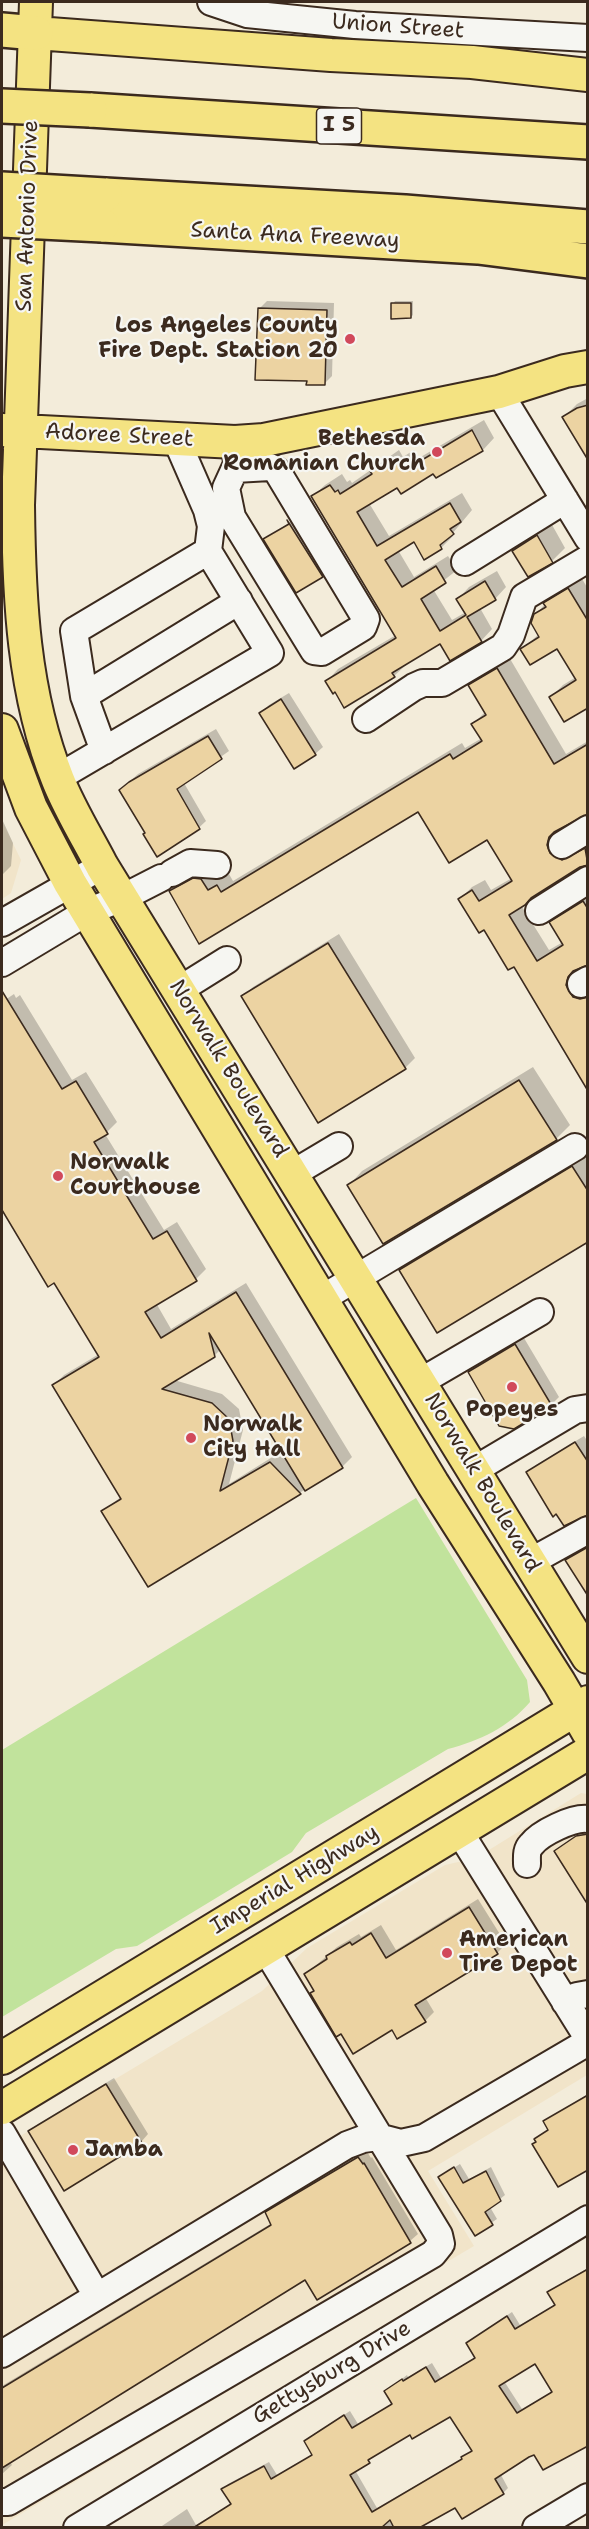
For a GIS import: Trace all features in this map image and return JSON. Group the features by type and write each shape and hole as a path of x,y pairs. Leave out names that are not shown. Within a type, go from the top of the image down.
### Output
{"highway":[{"path":"2,30 36,17"},
{"name":"I 5","path":"2,106 588,142"},
{"path":"2,189 103,210 405,212 588,227"},
{"name":"Santa Ana Freeway","path":"2,220 103,210 478,247 588,261"}],"main road":[{"path":"36,17 331,55 472,62 588,75"},
{"name":"San Antonio Drive","path":"11,430 36,17"},
{"name":"Adoree Street","path":"11,430 176,440 235,456 264,440 499,392 588,366"},
{"name":"Norwalk Boulevard","path":"11,430 28,679 39,726 57,778 102,866 530,1562 582,1637"},
{"name":"Norwalk Boulevard","path":"2,730 32,808 87,912 267,1206 321,1299 583,1715"},
{"name":"Imperial Highway","path":"2,2058 583,1715"},
{"name":"Imperial Highway","path":"2,2108 588,1753"}],"street":[{"name":"Union Street","path":"211,2 247,14 355,26 588,38"},
{"path":"499,392 588,538"},
{"path":"57,778 270,653 208,551 210,526 207,510 176,440"},
{"path":"235,456 277,471 366,619 363,627 322,652 314,651 232,517 226,488 235,456"},
{"path":"465,562 565,500"},
{"path":"104,751 84,696 74,631 208,551"},
{"path":"366,719 414,687 423,683 442,683 503,647 511,635 524,597 588,559"},
{"path":"84,696 238,601"},
{"path":"562,845 588,829"},
{"path":"2,963 87,912 122,898 190,863 217,865"},
{"path":"2,923 102,866"},
{"path":"539,911 588,880"},
{"path":"179,990 227,960"},
{"path":"292,1174 339,1146"},
{"path":"321,1299 575,1147"},
{"path":"420,1382 540,1312"},
{"path":"478,1477 575,1410 588,1408"},
{"path":"478,1477 583,1422 588,1417"},
{"path":"530,1562 588,1530"},
{"path":"527,1864 527,1853 532,1843 571,1819 588,1819"},
{"path":"2,2354 347,2145 363,2139 378,2137 401,2143 424,2138 588,2040 579,1993 459,1831"},
{"path":"2,2502 8,2502 433,2254 441,2244 439,2235 265,1948"},
{"path":"2,2133 97,2296"},
{"name":"Gettysburg Drive","path":"76,2528 588,2219"},
{"path":"536,2528 588,2497"}],"shaded area":[{"path":"2,821 21,860 11,893 2,899"},
{"path":"581,1793 587,1794 587,2075 428,2171 474,2246 2,2525 2,2147 262,1991 307,1948 445,1865 476,1858"}],"green space":[{"path":"416,1498 527,1680 530,1702 513,1719 493,1732 448,1749 306,1833 292,1852 137,1946 116,1949 2,2017 2,1750"}],"building":[{"path":"391,303 411,303 411,318 391,319"},
{"path":"258,308 327,310 325,385 306,385 307,381 255,380"},
{"path":"588,405 588,460 562,417 577,408"},
{"path":"472,430 483,451 436,478 433,474 401,494 397,488 357,512 377,546 450,503 461,522 450,529 454,534 440,545 442,549 424,560 414,542 385,560 402,587 436,566 446,583 421,599 440,631 466,615 456,599 485,581 496,600 467,617 482,642 450,661 440,644 392,673 395,677 344,708 335,692 333,694 325,681 396,638 311,496 330,485 335,492 338,490 340,494 372,474 370,471 387,461 391,467 402,460 407,469"},
{"path":"287,520 323,577 296,593 263,539 289,524"},
{"path":"537,535 553,563 528,577 512,551"},
{"path":"568,588 588,621 588,708 564,722 549,697 576,680 557,649 530,665 520,649 539,637 531,623 534,614 546,607 543,603"},
{"path":"497,668 554,764 588,744 588,814 554,832 549,837 547,845 550,853 562,860 585,848 588,865 580,867 531,898 525,905 509,915 537,961 563,945 549,922 583,901 588,909 588,965 573,971 566,985 573,997 580,999 588,997 588,1091 514,967 508,970 484,930 479,933 458,899 472,890 479,901 512,881 487,840 449,863 418,812 199,944 169,891 193,878 201,879 208,890 217,885 221,892 450,754 453,759 482,741 471,724 486,715 468,685"},
{"path":"281,699 316,755 294,769 259,713"},
{"path":"208,736 222,759 177,789 200,829 157,857 119,790"},
{"path":"328,943 406,1069 318,1123 241,996"},
{"path":"2,991 62,1089 76,1081 108,1134 94,1142 153,1239 167,1231 197,1281 145,1312 161,1338 236,1292 343,1468 305,1491 209,1333 215,1357 162,1389 212,1403 229,1419 233,1441 220,1491 270,1462 301,1494 148,1587 101,1511 121,1499 52,1385 99,1357 54,1283 48,1287 2,1210"},
{"path":"519,1080 557,1140 383,1244 347,1185"},
{"path":"572,1166 588,1191 588,1242 437,1333 399,1270"},
{"name":"Popeyes","path":"515,1344 552,1406 514,1429 499,1426 468,1372"},
{"path":"575,1442 588,1462 588,1515 564,1526 556,1514 553,1517 526,1472"},
{"path":"588,1547 588,1596 565,1560"},
{"path":"588,1834 588,1905 554,1851 576,1836"},
{"path":"469,1907 498,1954 415,2005 426,2022 397,2039 392,2030 353,2054 341,2034 336,2037 310,1993 314,1991 304,1974 327,1959 326,1956 350,1942 352,1945 371,1933 386,1958"},
{"path":"106,2084 142,2143 64,2191 28,2131"},
{"path":"588,2095 588,2170 558,2187 532,2144 536,2142 534,2139 548,2130 543,2121"},
{"path":"358,2157 364,2163 411,2243 317,2300 305,2280 2,2468 2,2388 271,2225 265,2212"},
{"path":"454,2167 463,2183 486,2171 501,2201 485,2212 493,2225 475,2236 438,2177"},
{"path":"588,2269 588,2446 543,2470 534,2455 529,2457 495,2479 504,2494 462,2519 455,2508 419,2528 394,2528 390,2520 381,2528 193,2528 231,2504 221,2489 264,2466 271,2479 312,2455 304,2441 344,2415 352,2428 392,2404 384,2391 402,2379 403,2381 426,2367 435,2382 475,2358 466,2343 507,2316 515,2329 555,2305 547,2292","holes":["535,2364 552,2392 517,2413 499,2386","450,2417 472,2451 372,2512 350,2475 370,2463 368,2460 410,2435 412,2439"]}],"place":[{"name":"Los Angeles County Fire Dept. Station 20","path":"350,339"},
{"name":"Bethesda Romanian Church","path":"437,452"},
{"name":"Norwalk Courthouse","path":"58,1176"},
{"name":"Popeyes","path":"512,1387"},
{"name":"Norwalk City Hall","path":"191,1438"},
{"name":"American Tire Depot","path":"447,1953"},
{"name":"Jamba","path":"73,2150"}]}
